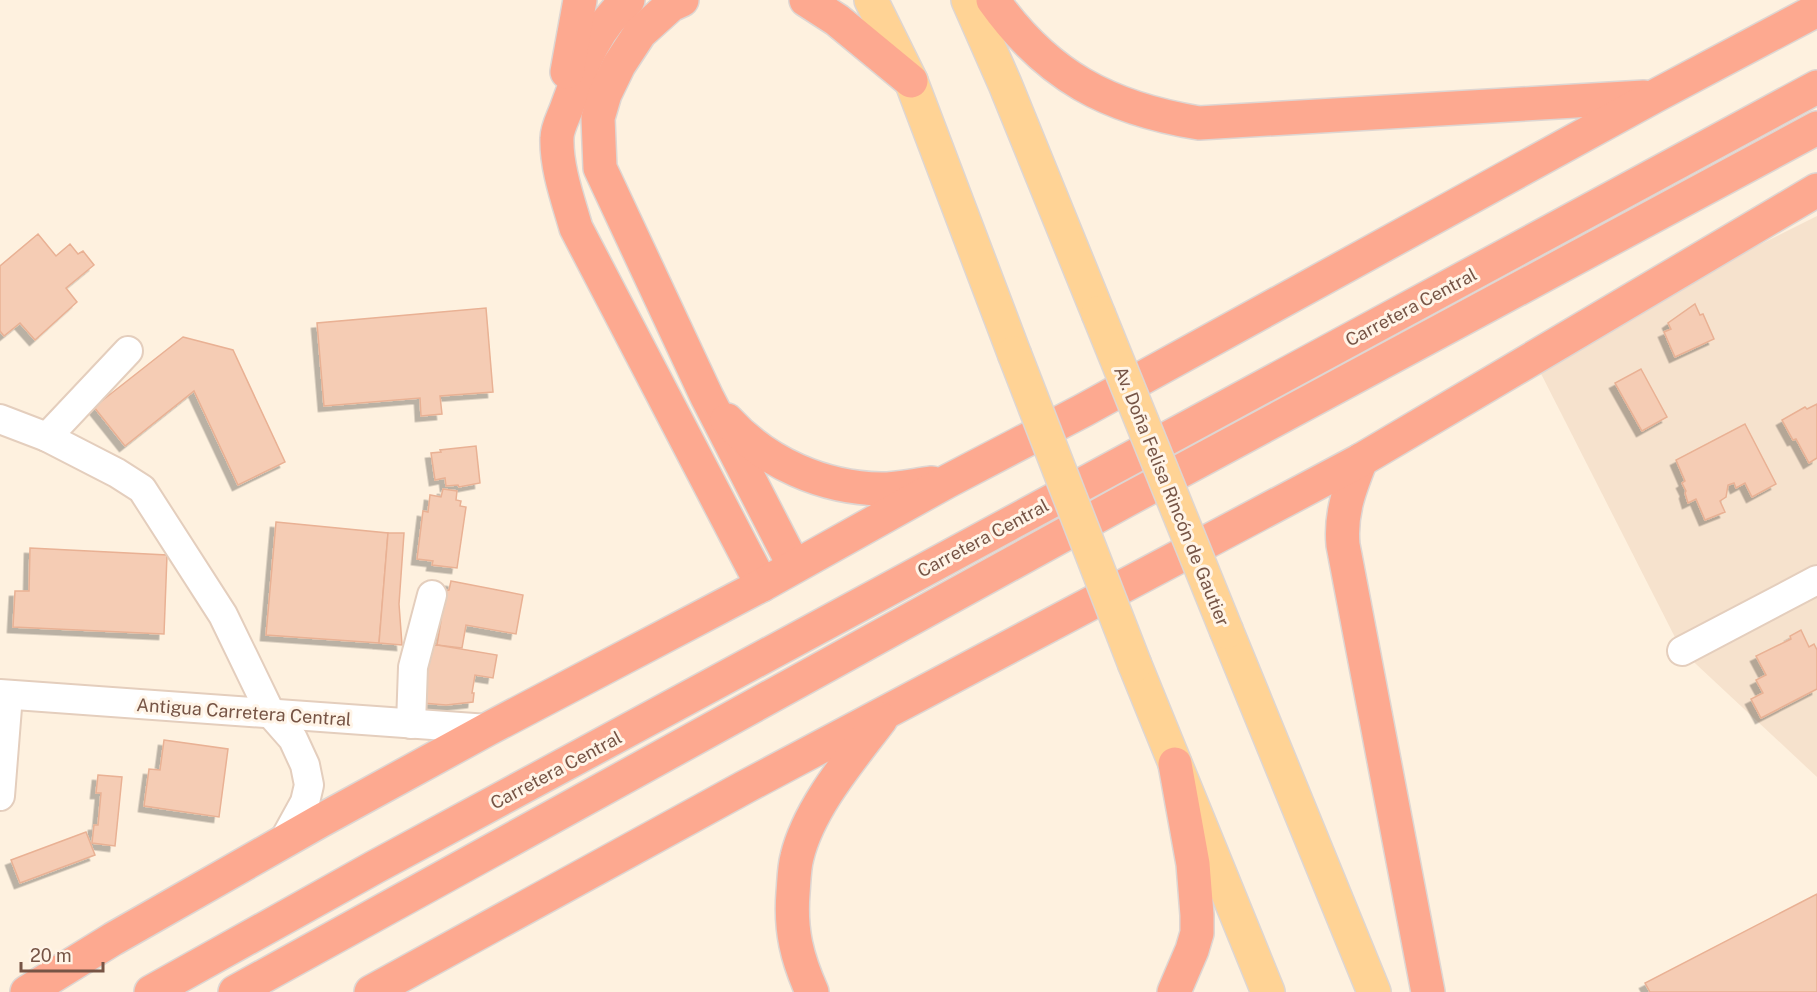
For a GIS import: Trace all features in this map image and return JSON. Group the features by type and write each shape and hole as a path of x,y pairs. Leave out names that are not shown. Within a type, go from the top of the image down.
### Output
{"highway":[{"path":"580,0 556,136 563,185 576,228 762,585"},
{"path":"556,136 583,63 598,32 628,0"},
{"path":"682,0 671,5 640,33 619,65 598,118 600,168 707,397 794,566"},
{"path":"806,0 837,20 911,81"},
{"path":"993,0 1007,20 1032,46 1061,71 1086,88 1122,104 1175,119 1199,123 1655,96"},
{"path":"27,992 113,939 283,842 488,729 762,585 948,481 1084,410 1655,96 1817,10"},
{"name":"Carretera Central","path":"151,992 375,867 1817,87"},
{"name":"Carretera Central","path":"235,992 1114,507 1817,128"},
{"path":"371,992 886,711 1150,573 1361,459 1817,190"},
{"path":"707,397 741,436 755,447 819,480 882,489 948,481"},
{"path":"1361,459 1344,508 1343,545 1428,992"},
{"path":"812,992 800,964 793,933 792,915 797,857 809,827 828,792 886,711"},
{"path":"1174,992 1197,933 1192,864 1175,764"}],"main road":[{"path":"871,0 911,81 1135,665 1268,992"},
{"name":"Av. Doña Felisa Rincón de Gautier","path":"968,0 1005,84 1374,992"}],"street":[{"path":"47,437 128,351"},
{"path":"0,419 47,437 117,473 142,489 223,615 271,714 293,739 305,765 309,786 305,802 283,842"},
{"path":"1682,651 1817,580"},
{"path":"411,724 413,667 432,595"},
{"path":"0,796 4,694"},
{"name":"Antigua Carretera Central","path":"4,694 488,729"}],"shaded area":[{"path":"1817,216 1817,777 1682,651 1533,358"}],"building":[{"path":"38,234 56,256 70,244 78,254 83,251 94,265 66,288 77,302 35,340 20,323 4,336 0,331 0,266"},
{"path":"1695,304 1700,315 1703,314 1714,339 1675,357 1664,332 1671,329 1668,323"},
{"path":"486,308 493,392 440,396 442,414 421,416 420,398 324,406 317,323"},
{"path":"183,337 233,350 285,462 238,485 194,391 125,446 94,407"},
{"path":"1641,369 1667,417 1642,431 1615,383"},
{"path":"1817,404 1817,458 1809,463 1782,420 1805,407 1807,409"},
{"path":"1745,424 1776,484 1752,497 1745,483 1736,488 1734,483 1728,485 1726,497 1720,501 1725,512 1705,520 1696,499 1688,503 1682,483 1685,481 1676,460"},
{"path":"476,446 480,483 459,487 458,485 446,486 445,478 435,480 431,453"},
{"path":"443,489 457,491 456,500 461,501 460,506 466,507 457,568 432,565 433,561 417,559 423,511 428,512 430,495 441,497"},
{"path":"276,522 388,533 379,643 266,635"},
{"path":"388,533 404,533 399,604 402,645 379,643"},
{"path":"30,548 167,555 164,634 13,627 15,591 29,591"},
{"path":"451,581 523,595 516,634 466,625 462,648 437,645 441,621 436,619 444,591 449,590"},
{"path":"1801,630 1809,647 1814,644 1817,650 1817,689 1761,718 1751,699 1763,693 1756,680 1766,675 1756,656 1791,639 1790,636"},
{"path":"432,646 497,655 493,678 475,675 473,702 446,705 422,703 419,674"},
{"path":"164,740 228,749 219,817 144,806 149,769 160,770"},
{"path":"98,775 122,777 115,846 92,843 94,825 98,825 101,793 96,793"},
{"path":"86,832 95,855 20,883 11,860"},
{"path":"1817,894 1817,992 1650,992 1645,983"}]}
